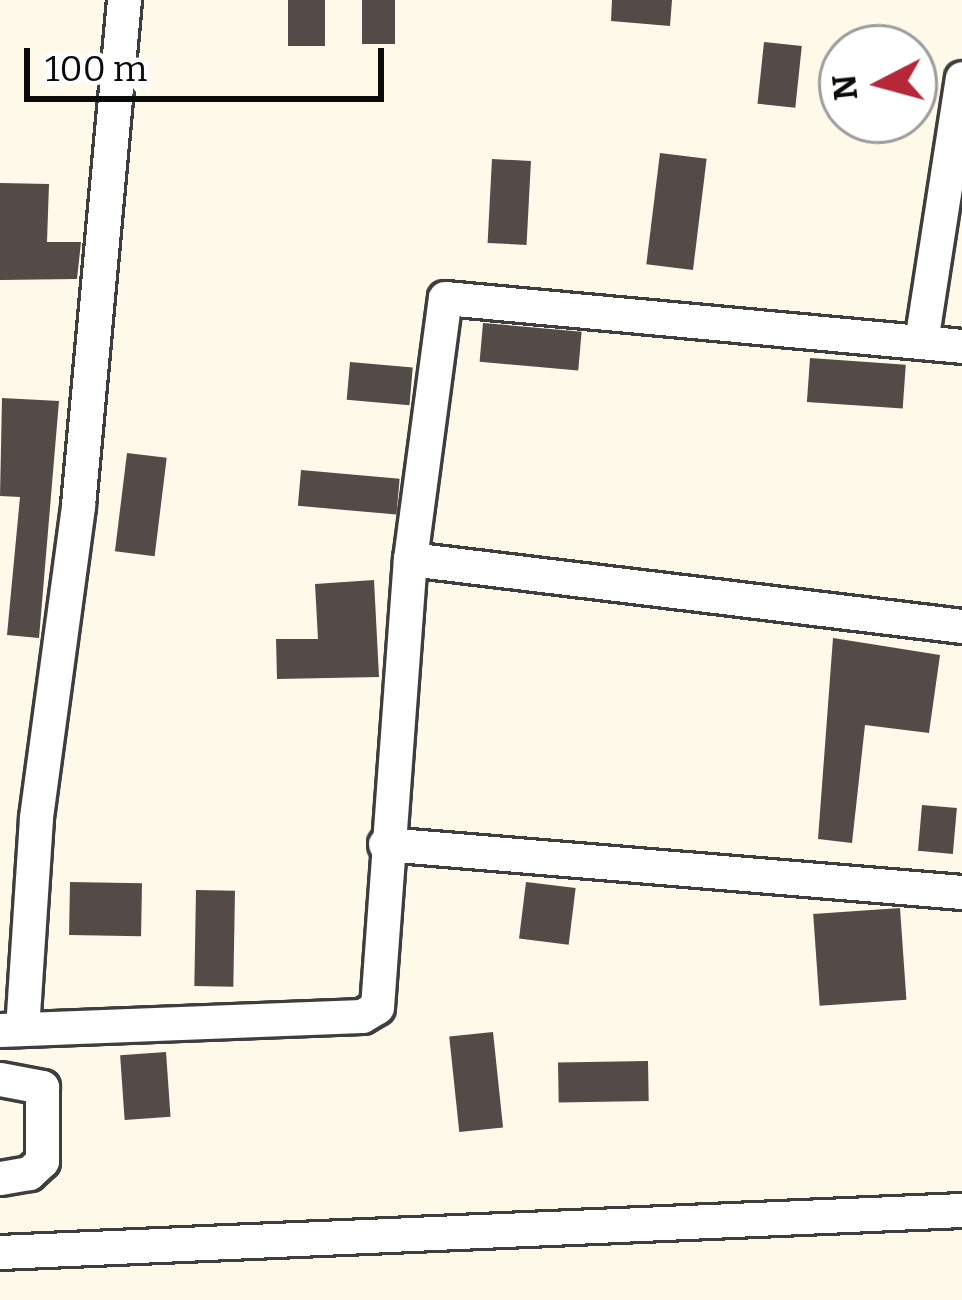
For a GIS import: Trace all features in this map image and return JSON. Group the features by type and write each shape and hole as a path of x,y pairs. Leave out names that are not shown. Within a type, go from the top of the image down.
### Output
{"street":[{"path":"124,0 78,505 11,1030 371,1013 410,559 445,298 962,346"},
{"path":"921,342 962,78"},
{"path":"410,559 962,626"},
{"path":"385,844 962,892"},
{"path":"0,1079 42,1088 42,1161 28,1173 0,1178"},
{"path":"0,1252 962,1210"}],"building":[{"path":"288,0 325,0 325,46 288,46"},
{"path":"362,0 395,0 395,44 362,44"},
{"path":"612,0 672,0 670,26 611,21"},
{"path":"764,42 802,46 795,108 758,104"},
{"path":"660,153 707,159 693,270 646,264"},
{"path":"492,159 531,161 527,245 488,243"},
{"path":"0,183 49,184 47,242 81,242 77,279 0,280"},
{"path":"483,323 582,332 578,370 480,362"},
{"path":"810,358 906,365 903,409 807,402"},
{"path":"350,362 413,367 409,405 347,400"},
{"path":"2,398 59,401 39,638 7,635 20,497 0,496"},
{"path":"127,453 167,458 155,556 115,551"},
{"path":"301,470 400,479 396,514 298,506"},
{"path":"374,580 379,677 277,679 276,639 318,639 315,584"},
{"path":"833,638 940,655 929,733 865,725 852,843 818,839"},
{"path":"922,805 957,808 953,854 918,851"},
{"path":"70,882 142,883 141,936 69,935"},
{"path":"526,882 576,888 569,945 519,939"},
{"path":"196,890 235,891 233,987 194,986"},
{"path":"900,908 906,1000 820,1006 813,914"},
{"path":"493,1032 503,1127 459,1132 449,1037"},
{"path":"166,1052 171,1117 125,1120 120,1055"},
{"path":"648,1061 649,1101 559,1103 558,1063"}]}
